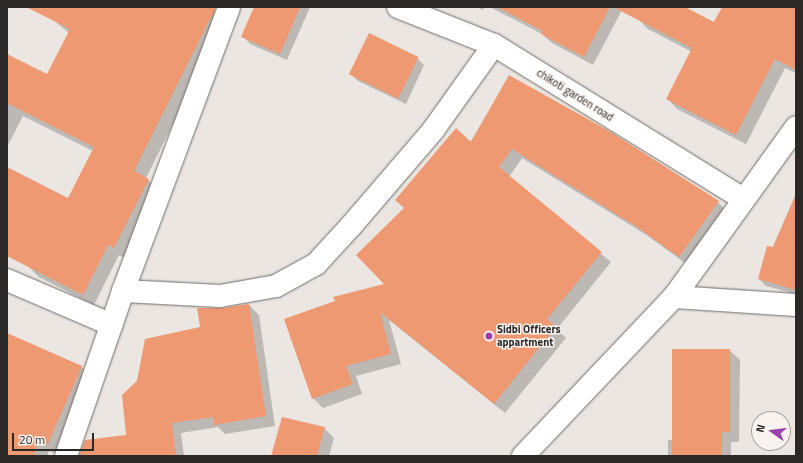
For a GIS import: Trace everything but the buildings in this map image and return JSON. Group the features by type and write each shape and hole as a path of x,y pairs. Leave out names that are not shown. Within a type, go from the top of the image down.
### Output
{"street":[{"path":"66,456 123,291 229,7"},
{"name":"chikoti garden road","path":"398,7 494,45 743,199"},
{"path":"123,291 220,296 276,286 316,264 352,226 434,129 494,45"},
{"path":"523,456 674,297 796,127"},
{"path":"7,280 112,325"},
{"path":"674,297 796,305"}],"place":[{"name":"Sidbi Officers appartment","path":"489,336"}]}
